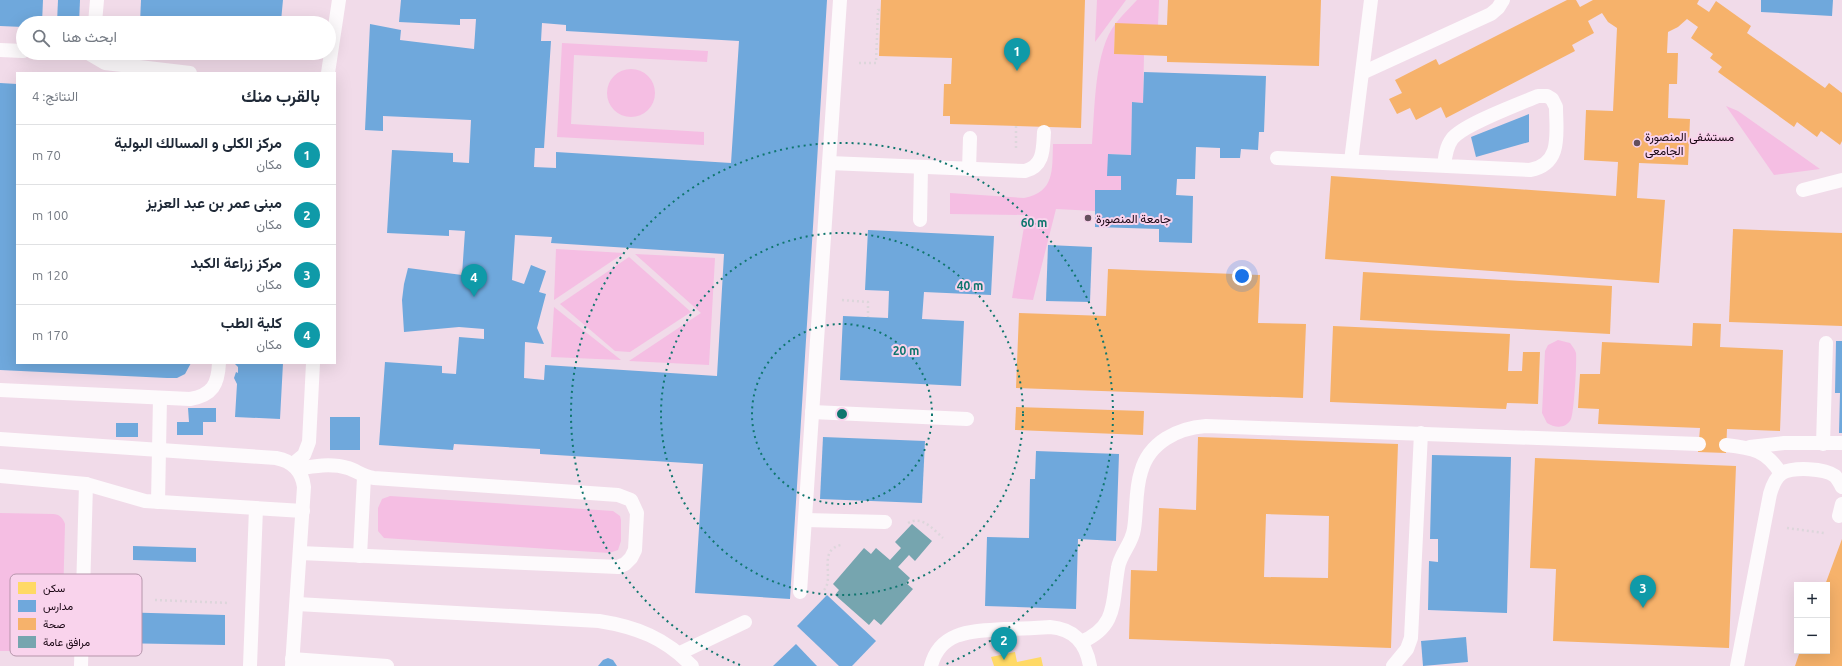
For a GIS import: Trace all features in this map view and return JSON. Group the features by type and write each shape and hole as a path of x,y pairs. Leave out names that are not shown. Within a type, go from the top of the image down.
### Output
{"lane":[{"path":"96,16 97,0"},
{"path":"336,20 339,0"},
{"path":"800,592 840,0"},
{"path":"1351,161 1371,0"},
{"path":"1362,73 1491,14 1498,8 1503,0"},
{"path":"0,50 16,51"},
{"path":"100,60 105,63 182,72"},
{"path":"328,72 330,60"},
{"path":"1277,158 1351,161 1444,166 1530,170 1539,168 1546,164 1552,157 1555,149 1556,106 1554,102 1547,96 1538,96 1464,129 1452,139 1448,145 1444,166"},
{"path":"829,163 1025,171 1031,169 1040,161 1043,149 1044,132"},
{"path":"969,169 970,138"},
{"path":"920,220 921,167"},
{"path":"1803,190 1842,180"},
{"path":"1823,444 1826,343"},
{"path":"0,390 190,399 206,394 213,388 217,381 219,364"},
{"path":"295,467 304,455 309,442 313,364"},
{"path":"158,502 160,398"},
{"path":"812,412 967,419"},
{"path":"1081,642 1101,631 1108,622 1112,612 1119,563 1129,545 1134,529 1141,471 1147,458 1155,447 1178,431 1192,427 1206,426 1699,444"},
{"path":"1393,666 1407,649 1411,638 1421,433"},
{"path":"0,439 276,458 295,467 333,465 350,469 364,477 618,495 631,500 637,512 634,550 631,558 625,564 618,567 300,553"},
{"path":"1726,445 1750,447 1780,443 1842,443"},
{"path":"1750,447 1769,457 1781,474"},
{"path":"295,467 303,480 303,510 292,663 387,666"},
{"path":"1737,666 1773,483 1781,474 1792,469 1804,469 1831,474 1836,477 1842,486"},
{"path":"0,476 86,484 131,498 158,502 303,510"},
{"path":"360,556 364,477"},
{"path":"84,574 86,484"},
{"path":"250,666 256,508"},
{"path":"804,520 885,522"},
{"path":"297,604 599,621 621,624 642,631 662,641 680,653 692,666"},
{"path":"680,653 745,622"},
{"path":"931,666 940,647 947,641 965,632 1059,628 1075,635 1081,642 1086,649 1090,666"},
{"path":"81,656 81,666"}],"path":[{"path":"877,50 878,10 880,10"},
{"path":"1016,126 1016,138"},
{"path":"820,300 868,302 868,316"},
{"path":"905,527 912,520 922,522 943,538"},
{"path":"1793,529 1823,533"},
{"path":"800,592 817,593 826,589 828,557 833,549 842,545"},
{"path":"155,600 253,603"}],"shaded area":[{"path":"1097,0 1126,0 1095,42"},
{"path":"1137,0 1159,0 1158,25 1115,24"},
{"path":"1115,25 1114,54 1144,55 1143,103 1132,102 1131,155 1108,154 1108,176 1121,176 1121,190 1096,190 1095,211 1056,209 1033,300 1012,298 1026,215 950,214 950,193 1024,198 1034,195 1047,185 1050,178 1052,171 1053,144 1092,144 1095,97 1103,48"},
{"path":"562,43 708,51 707,62 574,55 571,124 704,132 704,145 557,137"},
{"path":"631,69 640,71 648,76 653,84 655,93 653,102 648,110 640,115 631,117 622,115 614,110 609,102 607,93 609,84 614,76 622,71"},
{"path":"1726,106 1738,111 1820,169 1774,175"},
{"path":"556,249 624,253 554,300"},
{"path":"635,254 715,258 709,365 629,361 701,313"},
{"path":"629,257 691,312 630,352 615,351 560,304"},
{"path":"554,307 621,360 551,357"},
{"path":"1558,340 1570,343 1576,352 1575,387 1572,415 1571,419 1566,425 1560,427 1547,423 1542,413 1545,351 1548,345"},
{"path":"390,496 613,511 620,516 621,541 618,550 609,553 384,538 378,531 378,508 382,499"},
{"path":"0,513 55,514 60,517 65,524 64,574 10,574 10,651 0,651"}],"building: سكن":[{"path":"1015,652 1017,662 1041,657 1043,666 994,666 991,657"}],"building: مدارس":[{"path":"0,0 43,0 42,16 16,16 16,27 0,26"},
{"path":"58,0 80,0 79,16 57,16"},
{"path":"141,0 283,0 281,16 140,16"},
{"path":"401,0 827,0 790,599 695,593 703,464 540,454 540,449 454,444 453,450 379,445 385,362 442,366 442,373 456,374 459,337 484,339 484,329 459,327 404,332 402,300 408,268 462,275 465,231 449,230 449,236 387,233 392,150 453,153 453,162 469,163 471,120 383,116 383,131 365,130 370,24 401,30 400,40 474,49 476,19 460,19 460,25 399,22","holes":["542,23 566,25 566,31 739,41 731,163 556,152 556,168 534,167 535,148 544,148 551,41 541,41","515,235 552,237 551,243 724,254 717,376 545,365 544,380 524,378 525,342 544,344 537,328 546,294 539,292 546,271 531,265 524,284 512,280"]},
{"path":"1761,0 1833,0 1832,16 1761,12"},
{"path":"1144,72 1266,76 1264,132 1259,132 1258,150 1241,149 1240,158 1220,158 1220,148 1196,147 1195,179 1177,179 1176,195 1193,196 1192,243 1159,242 1159,229 1095,227 1095,190 1121,190 1121,176 1107,176 1108,154 1131,155 1132,102 1143,103"},
{"path":"0,83 16,84 16,364 190,364 185,374 177,378 0,370"},
{"path":"1529,114 1529,142 1476,157 1471,137"},
{"path":"868,230 994,236 991,295 924,292 922,319 964,321 961,386 840,380 843,316 888,318 889,291 865,290"},
{"path":"1048,245 1092,247 1090,302 1046,301"},
{"path":"1836,341 1842,341 1842,433 1839,433 1840,393 1835,393"},
{"path":"235,364 283,364 280,419 235,417 237,384 234,378 236,372 238,373 238,367"},
{"path":"188,408 216,408 216,422 203,422 203,435 177,435 177,422 189,422"},
{"path":"330,417 360,417 360,450 330,450"},
{"path":"116,423 138,423 138,437 116,437"},
{"path":"823,437 925,441 922,503 820,499"},
{"path":"1036,451 1119,454 1116,541 1078,539 1076,609 985,606 987,537 1029,538 1030,479 1035,479"},
{"path":"1432,455 1511,457 1507,613 1428,610 1429,561 1438,562 1438,539 1430,539"},
{"path":"133,546 196,548 196,562 133,560"},
{"path":"827,595 876,641 852,666 839,666 797,626"},
{"path":"142,613 225,615 225,645 142,644"},
{"path":"1466,637 1468,662 1423,666 1421,641"},
{"path":"796,644 817,666 773,666"},
{"path":"608,658 613,660 617,666 598,666 603,660"}],"building: صحة":[{"path":"881,0 1085,0 1081,128 950,124 950,116 943,116 944,84 951,84 952,58 879,56"},
{"path":"1168,0 1321,0 1319,66 1167,62 1167,56 1114,54 1115,23 1167,25"},
{"name":"مستشفى المنصورة الجامعى","path":"1567,0 1576,0 1580,7 1593,0 1699,0 1697,4 1709,12 1716,1 1751,26 1747,33 1825,88 1829,83 1842,93 1842,141 1840,145 1821,131 1817,137 1797,122 1794,127 1718,72 1722,67 1710,58 1713,54 1691,38 1698,27 1687,19 1678,27 1668,32 1667,53 1678,53 1677,84 1669,84 1668,118 1690,119 1688,165 1639,163 1637,198 1665,200 1659,283 1325,259 1331,176 1616,196 1618,162 1584,160 1586,110 1613,111 1617,28 1608,22 1602,13 1588,21 1594,33 1572,45 1575,51 1446,118 1441,107 1416,120 1410,108 1397,114 1389,99 1402,93 1395,80 1436,59 1439,65"},
{"path":"1733,229 1842,233 1842,326 1729,322"},
{"path":"1108,269 1260,275 1258,323 1306,324 1303,398 1016,388 1019,313 1106,316"},
{"path":"1363,272 1612,286 1610,334 1360,320"},
{"path":"1693,323 1721,324 1720,347 1783,350 1780,431 1727,429 1726,453 1698,452 1700,428 1598,424 1599,409 1578,408 1580,374 1600,374 1602,342 1692,346"},
{"path":"1333,326 1510,334 1508,371 1522,371 1523,352 1540,352 1538,404 1507,403 1506,409 1330,402"},
{"path":"1016,407 1144,411 1143,435 1015,430"},
{"path":"1198,437 1398,444 1391,648 1129,639 1131,570 1157,571 1159,508 1196,510","holes":["1266,514 1329,516 1328,578 1264,577"]},
{"path":"1535,458 1736,466 1729,648 1553,641 1556,569 1530,568"},
{"path":"1842,539 1842,666 1795,666 1799,654 1830,654 1830,582 1826,582"}],"building: مرافق عامة":[{"path":"912,524 932,541 915,561 909,555 898,567 910,578 906,583 913,589 881,625 874,619 869,625 835,595 839,590 833,584 864,548 871,554 876,548 890,560 901,548 895,542"}],"place":[{"name":"مركز الكلى و المسالك البولية","path":"1017,71"},
{"name":"مستشفى المنصورة الجامعى","path":"1637,143"},
{"name":"جامعة المنصورة","path":"1088,218"},
{"name":"كلية الطب","path":"474,297"},
{"name":"مركز زراعة الكبد","path":"1643,608"},
{"name":"مبنى عمر بن عبد العزيز","path":"1004,660"}]}
